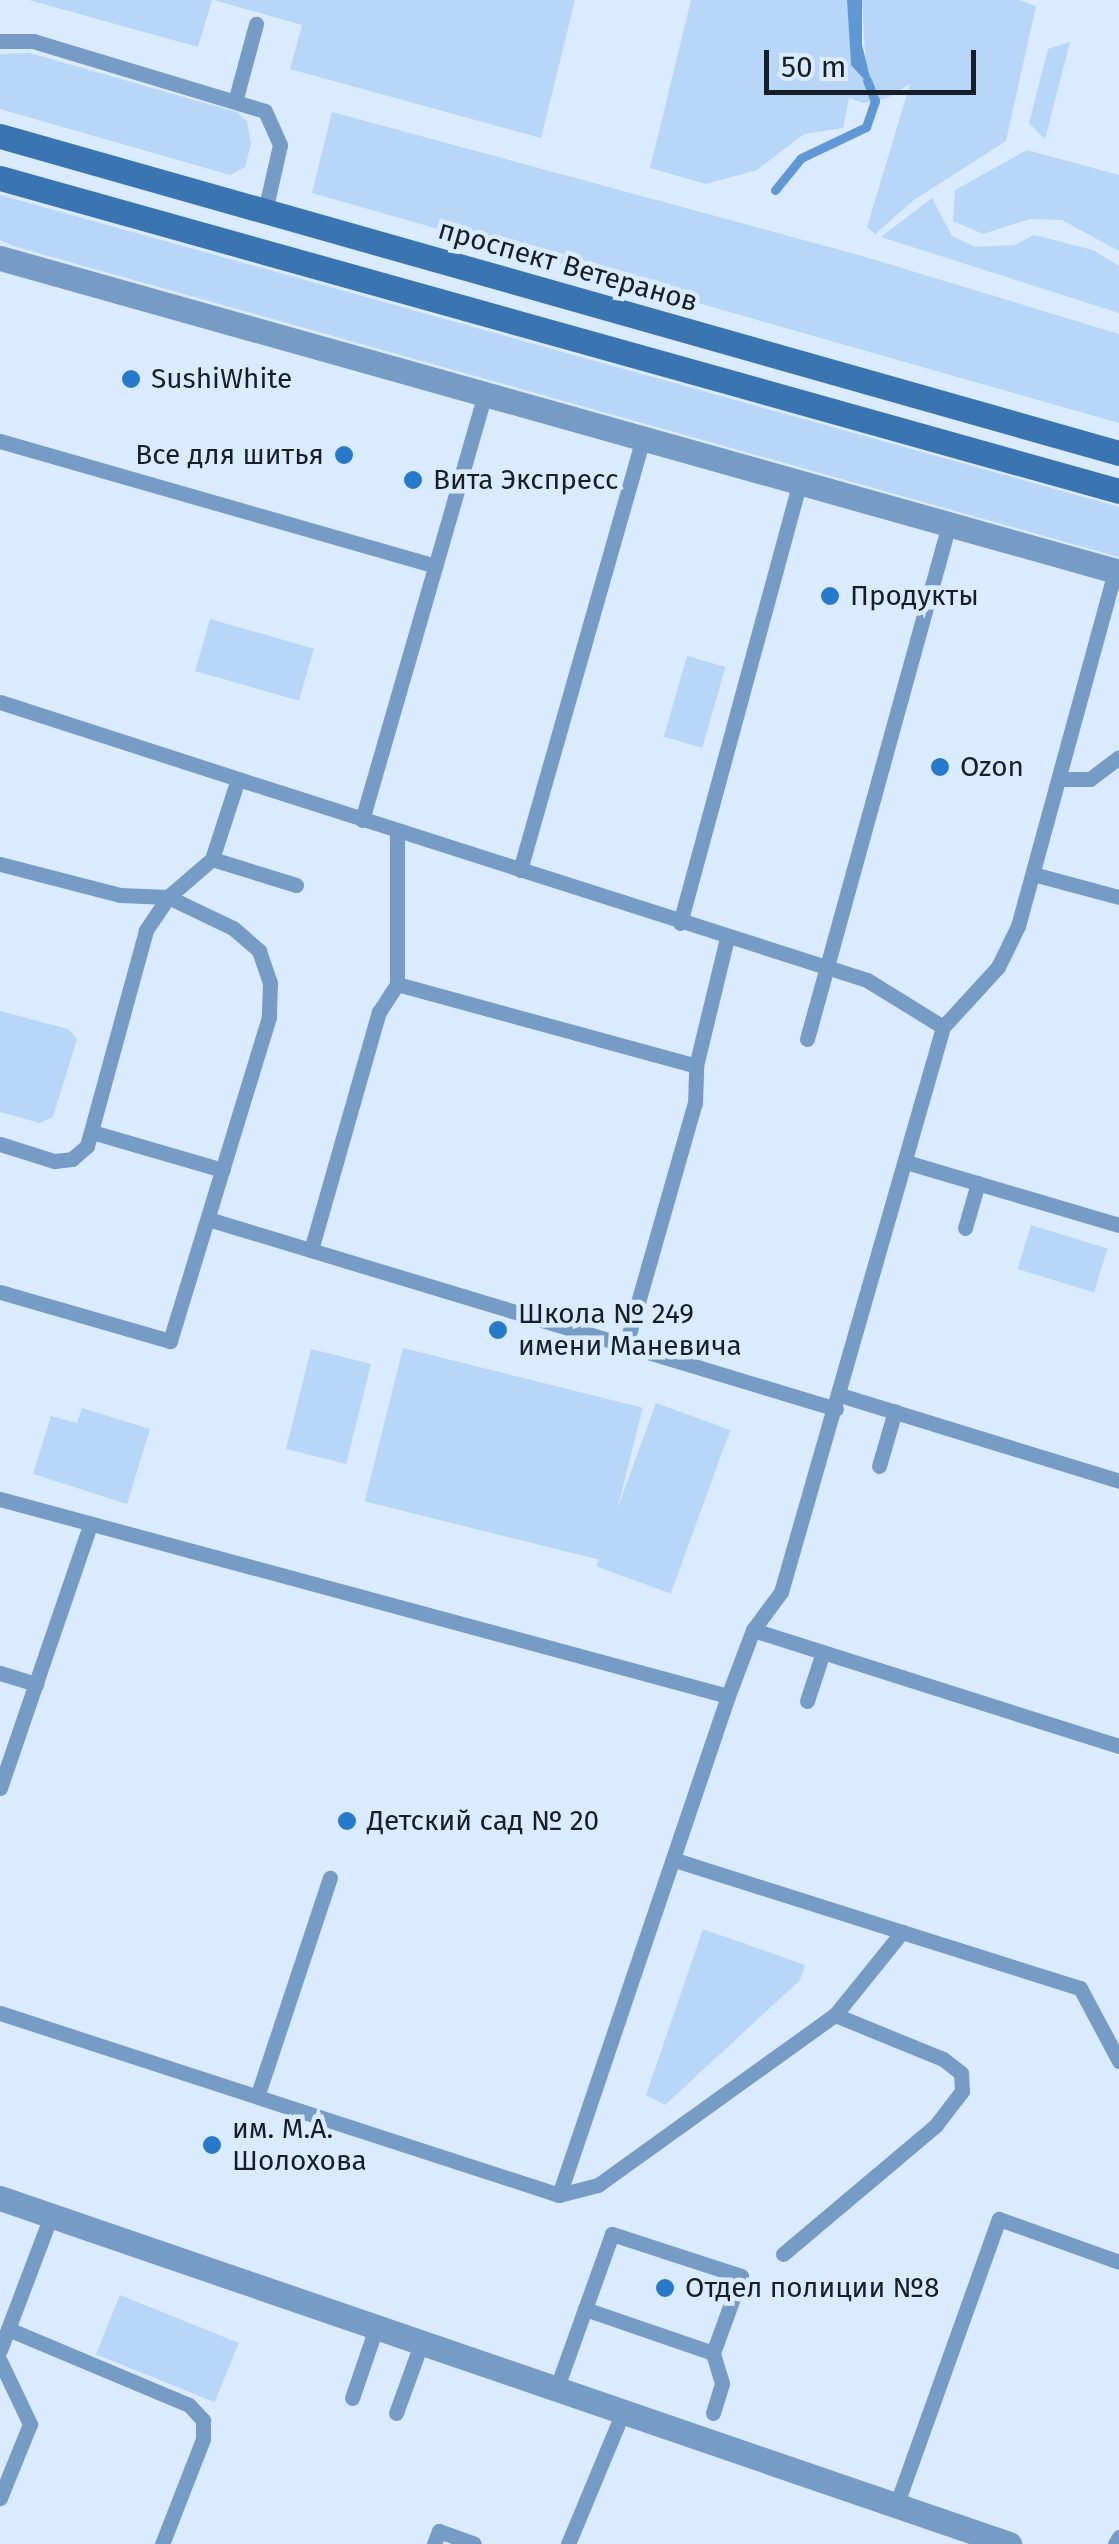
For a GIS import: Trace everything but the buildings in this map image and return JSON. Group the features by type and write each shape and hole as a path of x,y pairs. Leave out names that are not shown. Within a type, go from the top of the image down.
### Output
{"main road":[{"name":"проспект Ветеранов","path":"0,136 1119,453"},
{"path":"0,178 1119,492"}],"street":[{"path":"0,258 1117,571"},
{"path":"0,2198 1011,2544"}],"lane":[{"path":"236,98 256,24"},
{"path":"0,41 32,41 236,98 265,111 277,126 280,145 265,210"},
{"path":"362,820 485,394"},
{"path":"520,870 643,439"},
{"path":"0,440 436,566"},
{"path":"680,923 800,482"},
{"path":"806,1039 830,967 949,524"},
{"path":"559,2196 728,1696 753,1630 781,1592 943,1027 998,966 1033,874 1117,571"},
{"path":"0,702 680,923 868,980 943,1027"},
{"path":"1059,779 1090,779 1119,756"},
{"path":"0,1144 54,1161 72,1158 92,1132 146,930 168,897 212,859 238,780"},
{"path":"312,1250 379,1012 397,984 397,832"},
{"path":"212,859 296,885"},
{"path":"0,864 120,895 168,897 234,928 259,951 270,984 269,1017 170,1340 0,1292"},
{"path":"1033,874 1119,897"},
{"path":"624,1348 695,1102 696,1066 728,938"},
{"path":"397,984 696,1066"},
{"path":"92,1132 223,1170"},
{"path":"906,1162 1119,1226"},
{"path":"965,1228 978,1183"},
{"path":"208,1219 624,1348 838,1401 895,1411 1119,1481"},
{"path":"879,1466 895,1411"},
{"path":"0,1499 89,1528 728,1696"},
{"path":"0,1788 89,1528"},
{"path":"753,1630 1119,1746"},
{"path":"807,1701 822,1655"},
{"path":"0,1673 36,1684"},
{"path":"675,1860 1080,1988 1119,2061"},
{"path":"258,2094 330,1878"},
{"path":"0,2013 258,2094 559,2196 598,2185 835,2016 902,1932"},
{"path":"783,2254 936,2125 962,2091 961,2073 942,2059 835,2016"},
{"path":"0,2350 51,2216"},
{"path":"896,2506 998,2219 1119,2262"},
{"path":"556,2390 612,2234 741,2276 713,2353 722,2383 713,2413"},
{"path":"585,2309 713,2353"},
{"path":"352,2398 376,2328"},
{"path":"8,2329 190,2405 203,2420 203,2438 162,2544"},
{"path":"396,2414 421,2344"},
{"path":"0,2360 30,2424 0,2498"},
{"path":"568,2544 622,2414"},
{"path":"434,2544 439,2531 474,2544"},
{"path":"1115,2544 1119,2538"}],"shaded area":[{"path":"29,0 212,0 198,47"},
{"path":"214,0 575,0 541,138 290,69 302,25"},
{"path":"691,0 847,0 851,65 866,69 862,0 1019,0 1036,6 1006,141 914,200 875,234 867,227 910,84 887,98 863,103 849,98 843,128 804,134 757,170 706,184 650,168"},
{"path":"1070,42 1045,139 1029,123 1048,49"},
{"path":"30,53 236,112 247,121 251,144 245,167 230,175 0,109 0,54"},
{"path":"332,112 862,256 1119,334 1119,423 312,193"},
{"path":"1027,150 1119,175 1119,251 1062,220 1030,219 983,234 953,221 955,190"},
{"path":"0,195 1119,507 1119,557 13,246 0,240"},
{"path":"932,198 952,236 975,247 1015,245 1034,235 1093,250 1119,266 1119,313 881,237"},
{"path":"210,619 314,649 299,701 195,671"},
{"path":"687,656 725,667 702,748 664,737"},
{"path":"0,1011 68,1029 77,1039 53,1117 40,1123 0,1112"},
{"path":"1031,1225 1108,1248 1094,1292 1018,1269"},
{"path":"403,1348 643,1408 604,1561 365,1501"},
{"path":"311,1349 371,1364 346,1464 286,1449"},
{"path":"656,1403 730,1430 671,1594 596,1567"},
{"path":"82,1408 150,1429 127,1504 33,1474 51,1416 77,1423"},
{"path":"703,1929 805,1965 800,1980 665,2105 646,2095"},
{"path":"120,2295 239,2343 215,2402 96,2354"}],"water":[{"path":"847,0 862,0 862,45 873,89 851,65"}],"waterway":[{"path":"775,190 801,158 866,127 875,101 867,80"}],"place":[{"name":"SushiWhite","path":"131,379"},
{"name":"Все для шитья","path":"344,455"},
{"name":"Вита Экспресс","path":"413,480"},
{"name":"Продукты","path":"830,596"},
{"name":"Ozon","path":"940,767"},
{"name":"Школа № 249 имени Маневича","path":"498,1330"},
{"name":"Детский сад № 20","path":"347,1821"},
{"name":"им. М.А. Шолохова","path":"212,2145"},
{"name":"Отдел полиции №8","path":"665,2288"}]}
